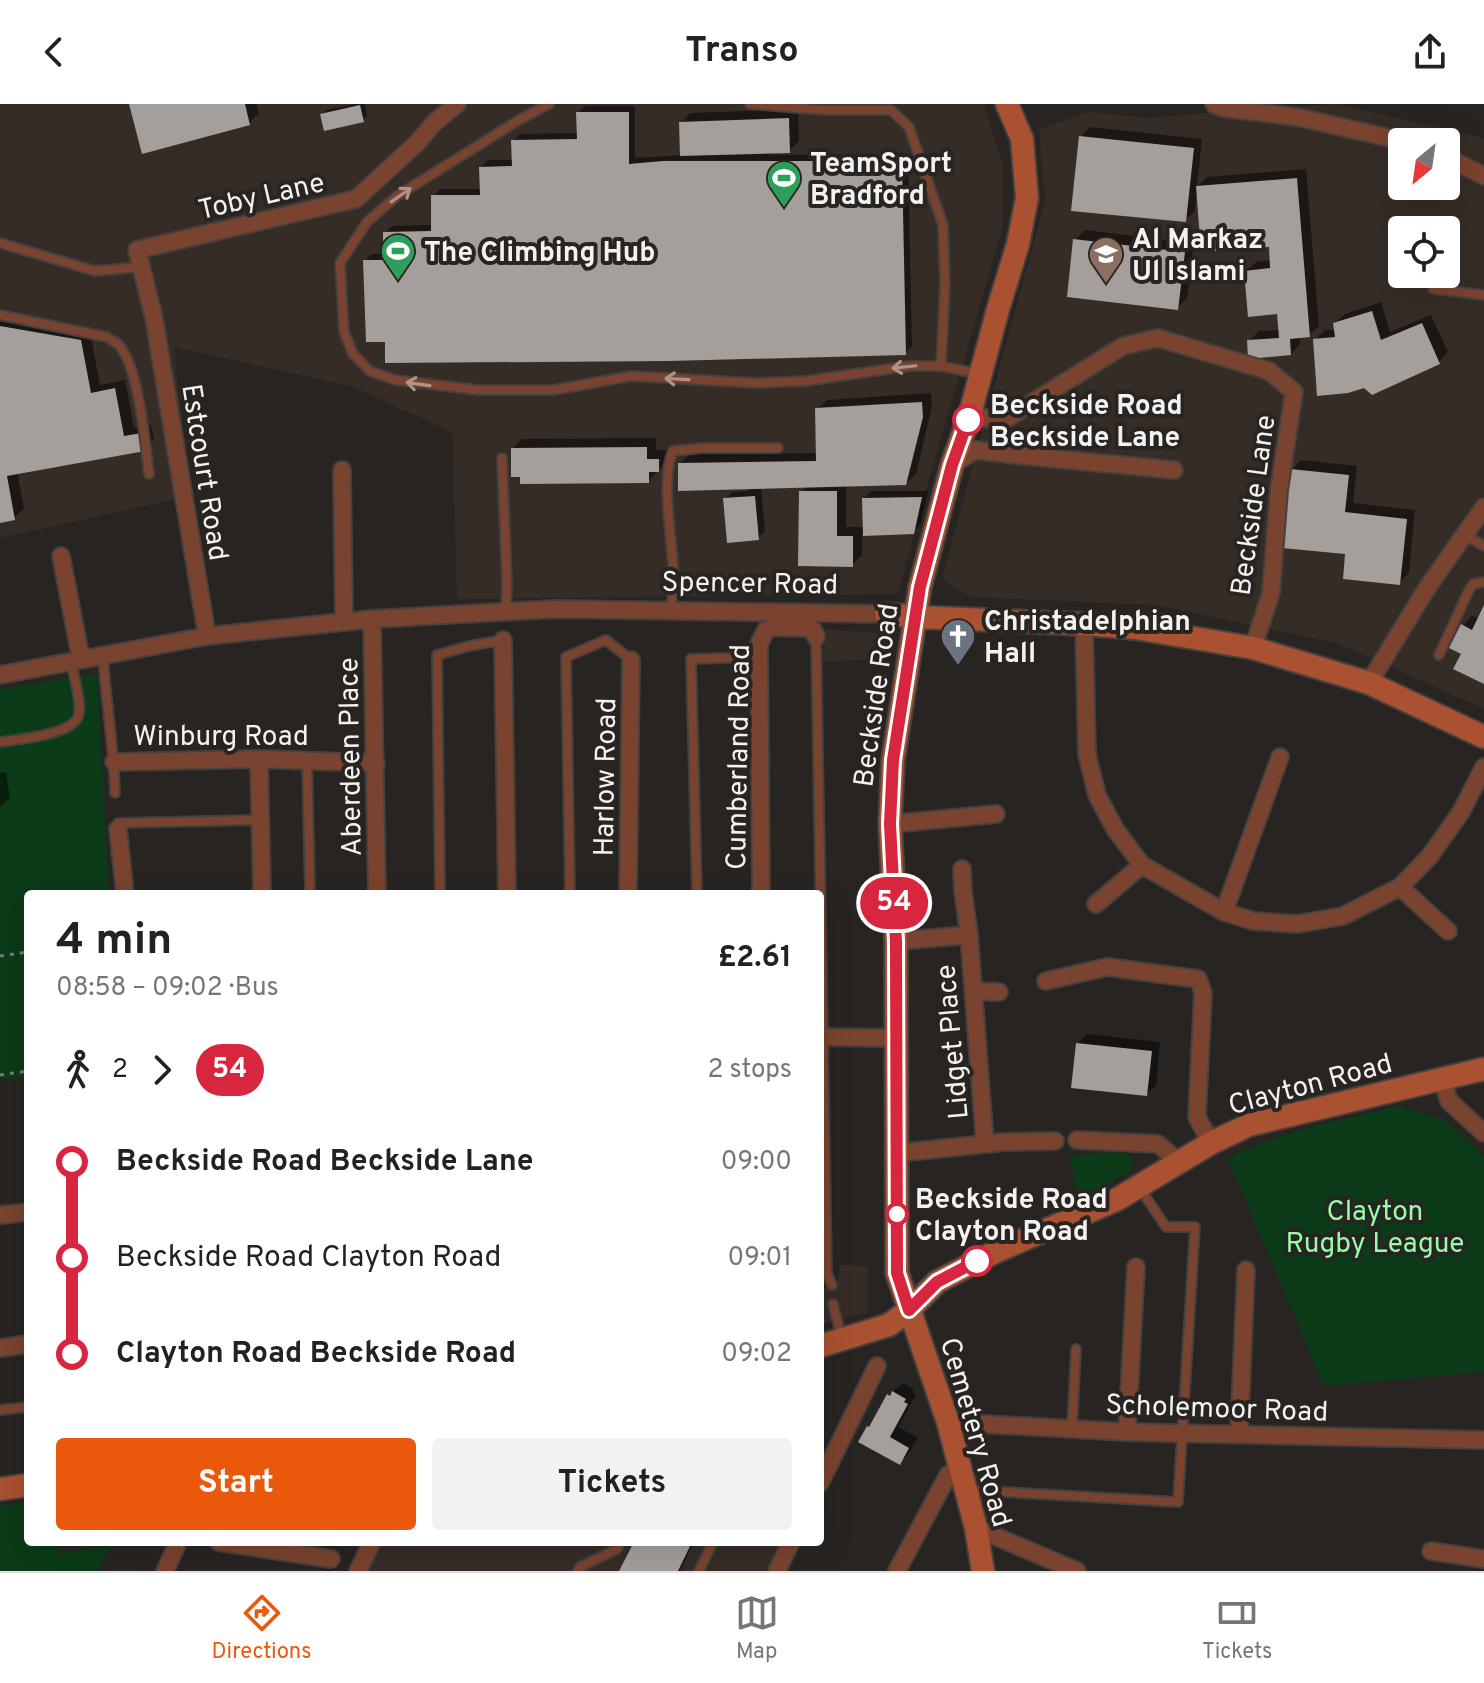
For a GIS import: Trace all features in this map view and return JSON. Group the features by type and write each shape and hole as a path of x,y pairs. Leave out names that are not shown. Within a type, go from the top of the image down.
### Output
{"street":[{"name":"Toby Lane","path":"141,267 137,250 356,199 457,104"},
{"name":"Beckside Road","path":"909,1310 897,1273 896,941 890,824 893,760 920,587 952,465 970,414 1018,244 1027,198 1022,139 1007,104"},
{"path":"1214,104 1223,108 1297,117 1388,138"},
{"path":"1460,164 1484,176"},
{"name":"Estcourt Road","path":"141,267 154,318 207,636"},
{"name":"Beckside Lane","path":"970,414 1001,422 1123,346 1158,338 1269,371 1294,392 1279,490 1271,593 1253,648"},
{"path":"952,465 975,450 1174,470"},
{"path":"342,470 344,622"},
{"path":"1369,683 1427,588 1484,507"},
{"path":"61,556 76,660"},
{"name":"Spencer Road","path":"0,675 207,636 372,619 556,609 886,614 1135,628 1253,648 1369,683 1484,737"},
{"name":"Aberdeen Place","path":"372,619 377,890"},
{"path":"1084,624 1087,754 1097,795 1115,829 1142,865 1224,912 1253,921 1297,924 1343,916 1400,887 1430,856 1461,812 1484,767"},
{"name":"Cumberland Road","path":"761,890 759,657 762,636 773,627 808,628 813,630 816,637"},
{"path":"503,640 507,890"},
{"name":"Harlow Road","path":"628,890 631,660"},
{"path":"1224,912 1280,757"},
{"path":"259,759 262,890"},
{"name":"Winburg Road","path":"114,762 259,759 376,763"},
{"path":"890,824 996,814"},
{"path":"118,829 125,890"},
{"path":"1096,904 1142,865"},
{"name":"Lidget Place","path":"962,869 985,1144"},
{"path":"1400,887 1448,931"},
{"name":"Lidget Place","path":"896,941 969,935"},
{"path":"1046,981 1107,967 1198,979 1203,993 1197,1117 1211,1143"},
{"path":"974,991 999,992"},
{"path":"824,1037 897,1038"},
{"name":"Clayton Road","path":"824,1345 889,1325 937,1282 997,1251 1116,1200 1211,1143 1249,1125 1484,1069"},
{"path":"1442,1079 1449,1101 1484,1133"},
{"path":"1077,1140 1158,1144 1179,1162"},
{"path":"898,1153 1055,1141"},
{"path":"0,1215 24,1212"},
{"path":"1127,1432 1136,1267"},
{"path":"1239,1434 1246,1270"},
{"name":"Cemetery Road","path":"909,1310 961,1467 983,1571"},
{"path":"0,1348 24,1345"},
{"path":"824,1475 877,1366"},
{"name":"Scholemoor Road","path":"948,1422 1127,1432 1484,1440"},
{"path":"897,1571 948,1475 961,1467"},
{"path":"0,1489 24,1486"},
{"path":"976,1528 1077,1571"},
{"path":"165,1571 176,1546"},
{"path":"245,1546 331,1559"},
{"path":"358,1571 370,1546"},
{"path":"777,1571 789,1546"},
{"path":"1431,1551 1484,1559"}],"lane":[{"path":"549,104 397,196 367,222 358,235 340,263 344,332 353,354 370,371 395,380 478,390 554,390 631,376 755,383 806,381 909,366 941,366 981,374"},
{"path":"750,104 824,110 891,110 909,127 943,225 945,285 941,366"},
{"path":"0,243 95,271 141,267"},
{"path":"1433,289 1484,295"},
{"path":"0,315 107,337 118,344 127,358 137,391 149,474"},
{"path":"671,611 674,581 667,478 673,451 778,448"},
{"path":"502,458 506,612"},
{"path":"1464,535 1484,546"},
{"path":"1439,655 1469,590 1473,584 1484,582"},
{"path":"816,637 820,890"},
{"path":"440,890 437,655 503,640"},
{"path":"570,890 566,657 606,640 631,660"},
{"path":"103,655 115,793"},
{"path":"697,890 691,659 759,657"},
{"path":"0,742 62,731 75,724 80,711 76,660"},
{"path":"307,760 310,890"},
{"path":"118,829 118,823 260,820"},
{"path":"966,1489 1178,1502 1195,1227 1166,1227 1138,1186"},
{"path":"824,1274 832,1285"},
{"path":"833,1304 842,1341"},
{"path":"1072,1428 1076,1349"},
{"path":"0,1410 24,1407"},
{"path":"578,1571 618,1546"},
{"path":"699,1571 711,1546"}],"path":[{"path":"0,956 24,953"},
{"path":"0,1075 24,1072"}],"shaded area":[{"path":"0,104 984,104 1003,165 1002,230 898,594 457,599 452,432 350,386 174,347 190,496 0,538"},
{"path":"1337,104 1441,128 1388,128 1388,200 1460,200 1460,132 1484,139 1484,709 1340,644 1156,605 973,597 942,578 1045,201 1039,129 1089,112 1150,118"},
{"path":"823,629 890,634 889,658 823,662"},
{"path":"840,1265 868,1266 868,1312 824,1324 824,1288 838,1286"},
{"path":"359,1546 781,1546 769,1571 348,1571"}],"green space":[{"path":"97,674 109,890 24,890 24,1077 0,1080 0,689"},
{"name":"Clayton Rugby League","path":"1400,1106 1446,1121 1484,1156 1484,1372 1324,1386 1227,1157 1287,1134"},
{"path":"1118,1152 1131,1158 1129,1172 1078,1199 1069,1156"},
{"path":"24,1502 24,1546 58,1546 59,1553 110,1546 98,1571 0,1571 0,1506"}],"building":[{"path":"129,104 245,104 250,125 142,154"},
{"path":"360,105 364,122 324,131 320,114"},
{"path":"576,112 629,112 629,164 663,161 902,161 906,355 385,363 385,342 366,342 363,260 383,260 383,232 431,231 431,195 480,195 479,167 512,166 511,140 577,139"},
{"path":"789,118 790,153 680,156 679,122"},
{"path":"1079,136 1194,148 1186,222 1071,211"},
{"path":"1297,178 1310,337 1290,339 1291,355 1248,359 1247,340 1279,338 1277,314 1248,317 1244,271 1270,268 1269,247 1201,252 1196,186"},
{"path":"1073,239 1185,252 1178,310 1067,297"},
{"path":"1372,311 1381,340 1422,323 1440,364 1372,395 1364,388 1317,396 1313,339 1335,337 1333,323"},
{"path":"0,326 81,340 91,393 115,388 124,436 142,433 145,451 7,476 15,520 0,523"},
{"path":"922,402 923,417 906,485 678,491 678,463 816,461 815,408"},
{"path":"647,447 647,459 659,459 659,472 649,472 649,483 520,484 520,477 511,477 511,448"},
{"path":"1290,469 1349,475 1345,512 1407,519 1400,585 1343,579 1345,554 1282,548"},
{"path":"799,491 837,491 837,536 853,536 853,567 798,566"},
{"path":"755,496 759,540 727,543 723,498"},
{"path":"922,497 914,534 863,536 862,498"},
{"path":"1484,605 1484,684 1453,669 1461,654 1449,648 1461,624 1472,630"},
{"path":"1076,1043 1152,1051 1147,1096 1071,1088"},
{"path":"892,1391 906,1399 904,1402 908,1404 890,1437 909,1448 900,1465 858,1442 887,1394 890,1396"},
{"path":"632,1546 690,1546 678,1571 619,1571"}],"bus line":[{"name":"54","path":"968,420 952,465 920,587 893,760 890,824 896,941 897,1273 909,1310 937,1282 977,1261"}],"place":[{"name":"TeamSport Bradford","path":"784,209"},
{"name":"The Climbing Hub","path":"398,282"},
{"name":"Al Markaz Ul Islami","path":"1106,285"},
{"name":"Beckside Road Beckside Lane","path":"968,420"},
{"name":"Christadelphian Hall","path":"958,667"},
{"name":"Beckside Road Clayton Road","path":"897,1214"}]}
